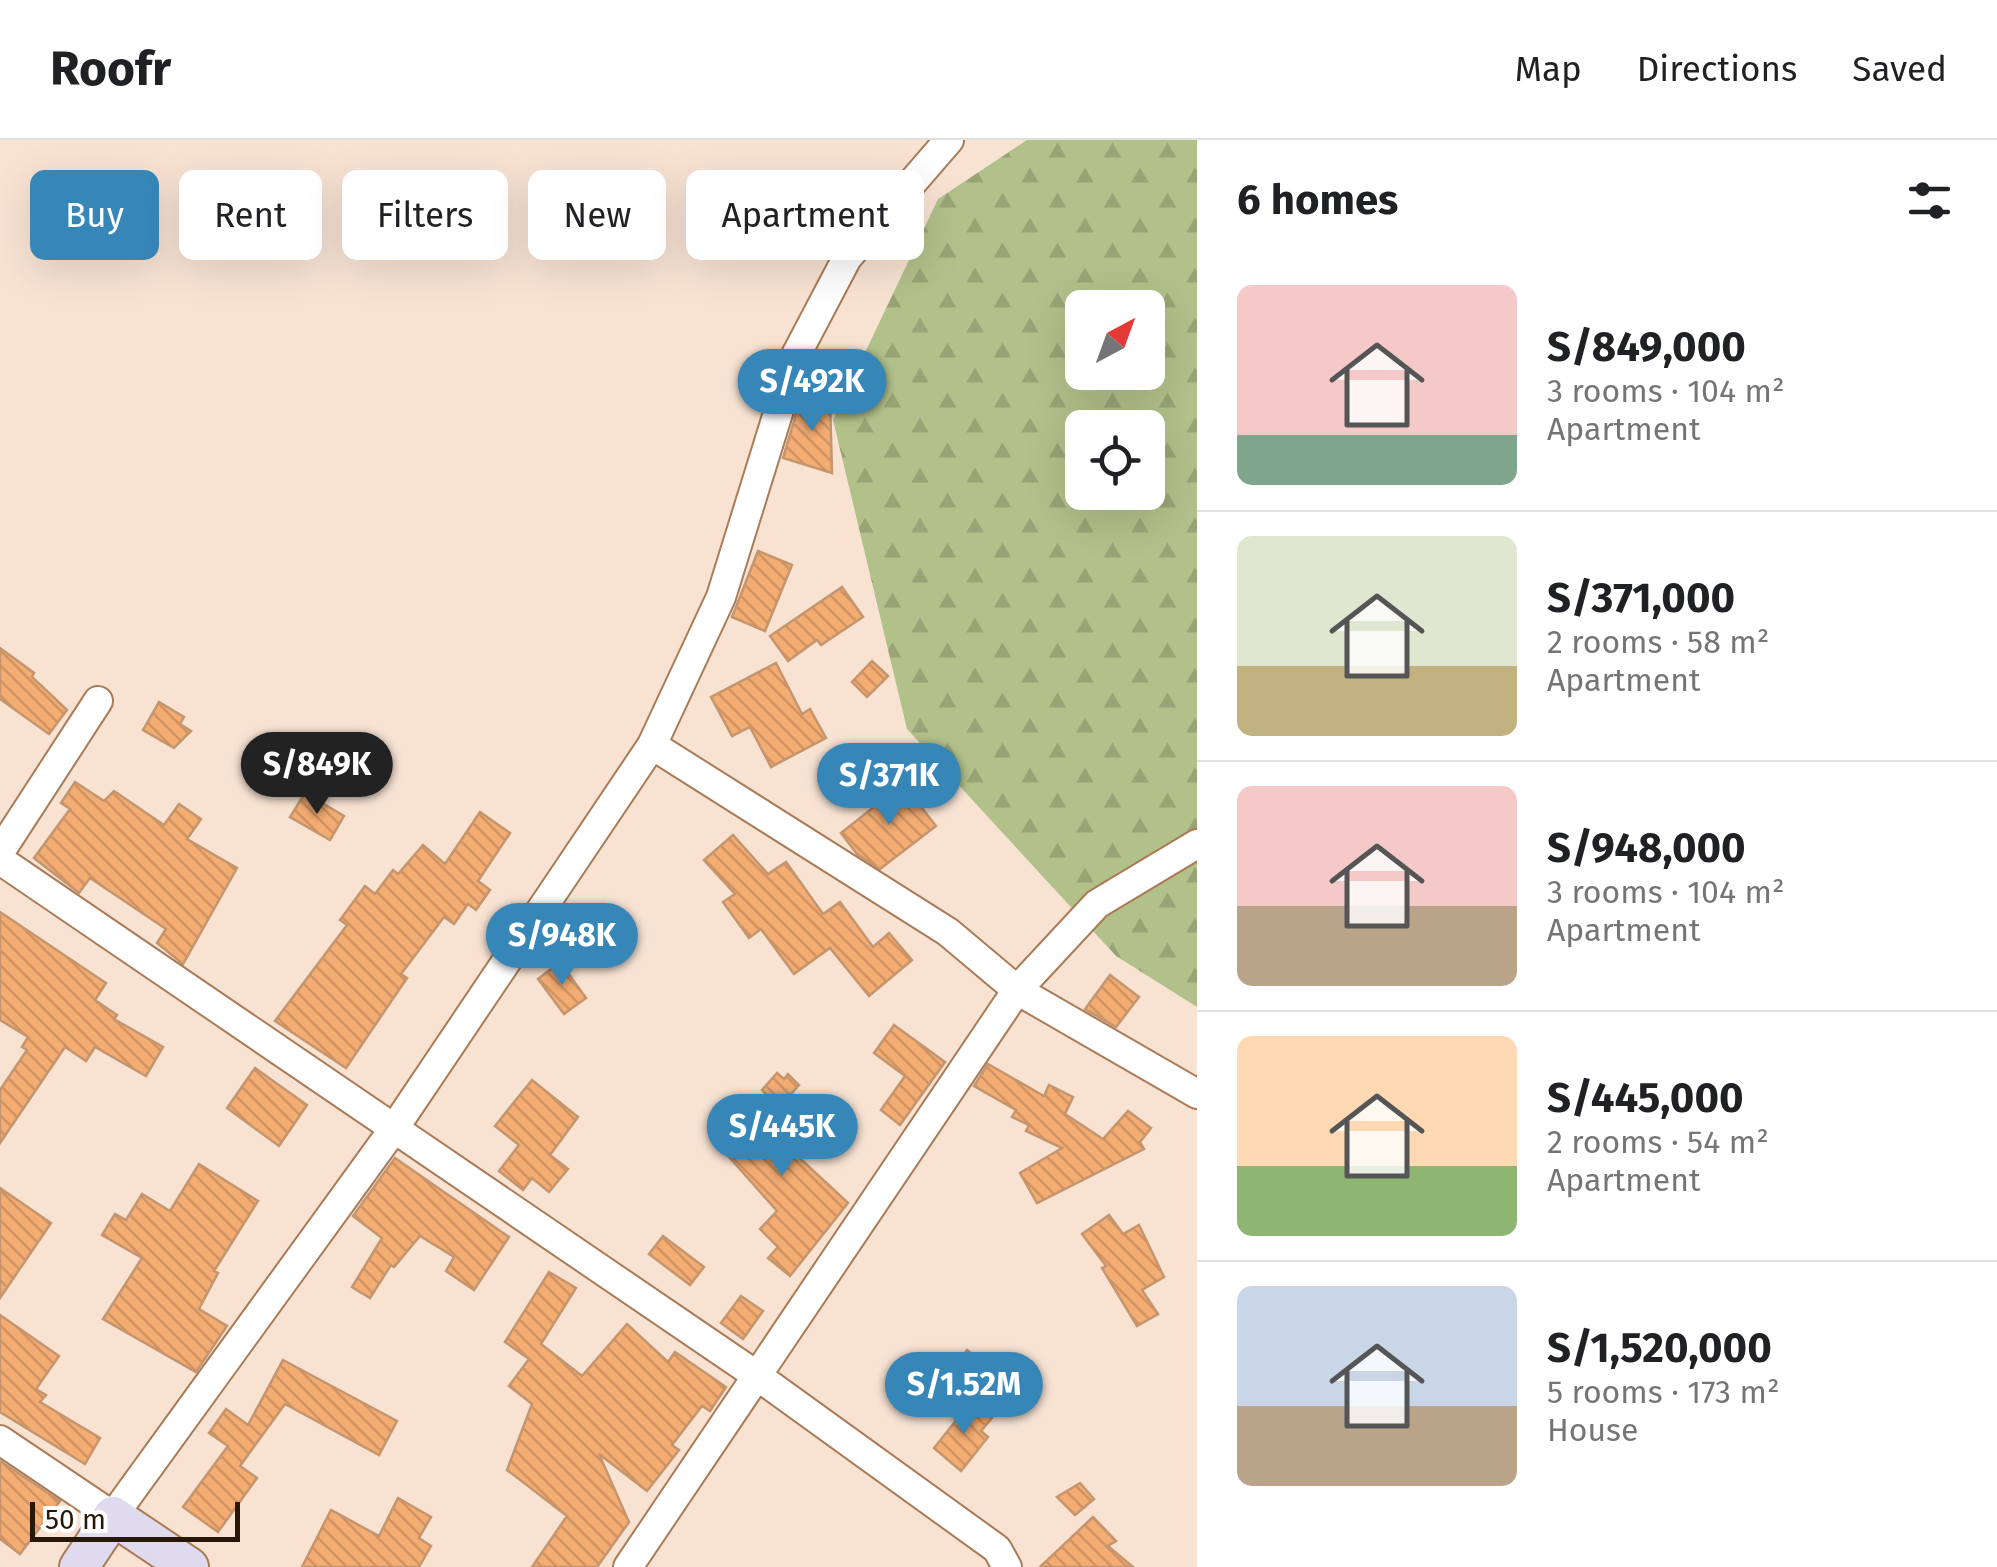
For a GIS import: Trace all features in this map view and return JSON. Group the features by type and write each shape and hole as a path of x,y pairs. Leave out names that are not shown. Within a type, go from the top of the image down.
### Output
{"street":[{"path":"79,1567 393,1130 652,745 721,597 796,355 846,258 949,140"},
{"path":"0,852 98,700"},
{"path":"652,745 948,932 1017,990 1197,1094"},
{"path":"628,1567 1017,990 1097,904 1197,844"},
{"path":"0,860 756,1375 997,1549 1007,1567"},
{"path":"0,1440 189,1567"}],"green space":[{"path":"1027,140 1197,140 1197,1007 1116,956 907,729 833,420 909,260 924,260 924,228 938,199"}],"building":[{"path":"803,391 830,399 832,473 783,458"},
{"path":"758,551 792,565 765,631 732,617"},
{"path":"842,587 863,617 821,645 817,640 788,661 770,636"},
{"path":"0,648 34,673 32,677 67,710 49,734 0,699"},
{"path":"872,661 888,676 867,697 852,682"},
{"path":"776,663 802,714 810,709 826,738 771,767 750,727 732,736 711,697"},
{"path":"159,702 184,717 180,724 191,731 174,748 143,730"},
{"path":"75,782 104,801 114,791 164,825 179,804 201,819 187,839 237,868 183,964 157,943 166,929 90,878 79,893 34,858 70,809 61,803"},
{"path":"903,784 936,826 880,869 857,854 841,833"},
{"path":"305,793 344,816 330,840 290,817"},
{"path":"480,812 510,833 478,881 490,890 476,910 468,904 454,924 444,917 401,974 407,978 346,1068 275,1021 347,925 340,920 365,886 375,894 393,870 398,874 423,845 445,864"},
{"path":"733,835 768,874 786,862 823,914 840,902 873,947 889,933 912,960 869,996 830,948 794,974 761,929 749,938 723,902 735,894 704,860"},
{"path":"0,912 106,983 95,1000 117,1015 114,1019 163,1047 146,1076 95,1047 86,1061 65,1047 0,1143 0,1090 27,1050 22,1047 28,1037 0,1020"},
{"path":"560,962 586,998 564,1014 538,979"},
{"path":"1110,975 1139,997 1116,1027 1085,1009"},
{"path":"894,1025 945,1062 900,1125 881,1110 905,1076 874,1053"},
{"path":"988,1064 1044,1096 1049,1085 1073,1097 1065,1114 1103,1139 1128,1111 1151,1128 1140,1142 1144,1149 1037,1203 1020,1173 1062,1148 1026,1131 1029,1125 1012,1117 1016,1110 974,1086"},
{"path":"255,1068 307,1105 279,1146 227,1108"},
{"path":"777,1073 784,1079 788,1074 799,1085 764,1125 848,1203 790,1276 768,1258 778,1247 760,1229 777,1211 715,1141 766,1094 762,1090"},
{"path":"532,1080 578,1117 550,1155 568,1169 549,1192 532,1178 523,1190 499,1171 519,1145 495,1126"},
{"path":"395,1158 509,1237 474,1290 446,1271 454,1257 420,1236 394,1267 391,1265 370,1298 352,1287 382,1238 353,1216"},
{"path":"199,1164 258,1201 214,1271 218,1273 199,1309 227,1326 196,1372 103,1319 142,1258 102,1235 115,1214 126,1220 142,1194 170,1211"},
{"path":"0,1188 51,1223 0,1298"},
{"path":"1109,1215 1123,1234 1139,1225 1164,1277 1142,1290 1158,1314 1137,1326 1102,1268 1106,1266 1082,1234"},
{"path":"663,1236 704,1267 690,1285 649,1254"},
{"path":"549,1272 576,1288 541,1344 582,1376 627,1324 668,1362 675,1352 726,1387 710,1411 702,1406 672,1445 679,1450 647,1491 599,1454 629,1522 597,1567 532,1567 567,1516 507,1470 532,1404 509,1386 529,1359 505,1342"},
{"path":"741,1296 763,1311 743,1339 721,1323"},
{"path":"0,1315 59,1356 36,1389 46,1395 40,1402 100,1438 85,1464 0,1412"},
{"path":"967,1350 992,1369 979,1388 953,1369"},
{"path":"283,1360 397,1421 379,1455 285,1404 240,1466 257,1478 218,1532 183,1507 228,1446 209,1433 226,1409 248,1425"},
{"path":"971,1402 992,1418 981,1431 988,1437 961,1471 934,1448"},
{"path":"0,1461 60,1501 20,1554 0,1539"},
{"path":"1080,1483 1094,1499 1075,1515 1057,1497"},
{"path":"398,1498 431,1517 419,1538 431,1546 419,1567 302,1567 331,1510 379,1536"},
{"path":"1093,1517 1116,1541 1108,1546 1133,1567 1040,1567"}]}
